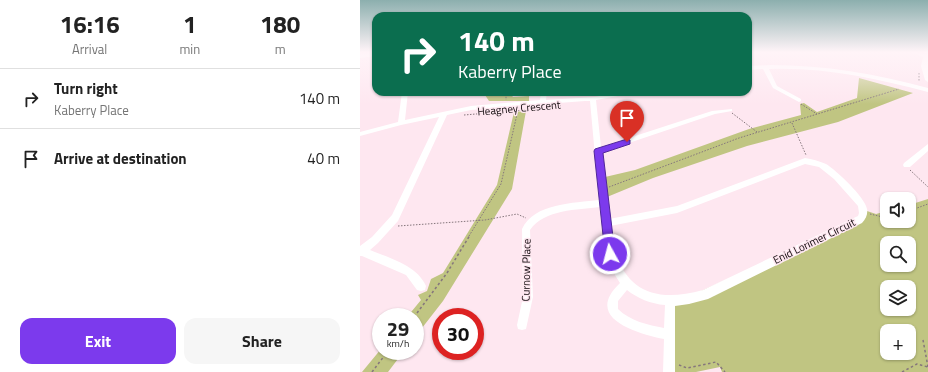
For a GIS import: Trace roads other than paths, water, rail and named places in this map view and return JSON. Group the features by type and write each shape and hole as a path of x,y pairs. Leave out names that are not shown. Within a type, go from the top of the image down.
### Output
{"street":[{"path":"766,69 776,87 799,100"},
{"path":"820,69 874,78 926,91 923,78 925,69"},
{"path":"925,74 928,80"},
{"path":"401,123 404,96"},
{"path":"542,104 543,96"},
{"name":"Heagney Crescent","path":"360,134 401,123 444,114 585,101 605,96"},
{"name":"Enid Lorimer Circuit","path":"593,98 602,189 604,203 606,222 610,254 615,266 627,283 646,296 670,302 691,300 704,295 859,220 864,212 862,204 828,169 817,163 808,161 677,209 606,222"},
{"path":"598,151 714,112 730,110"},
{"path":"420,286 409,272 361,252 389,226 401,208 444,114"},
{"path":"907,165 928,147"},
{"name":"Curnow Place","path":"522,325 528,296 526,229 531,221 546,213 604,203"},
{"path":"627,283 614,298 612,306 615,313 642,329 670,335"},
{"path":"669,367 670,302"}]}
